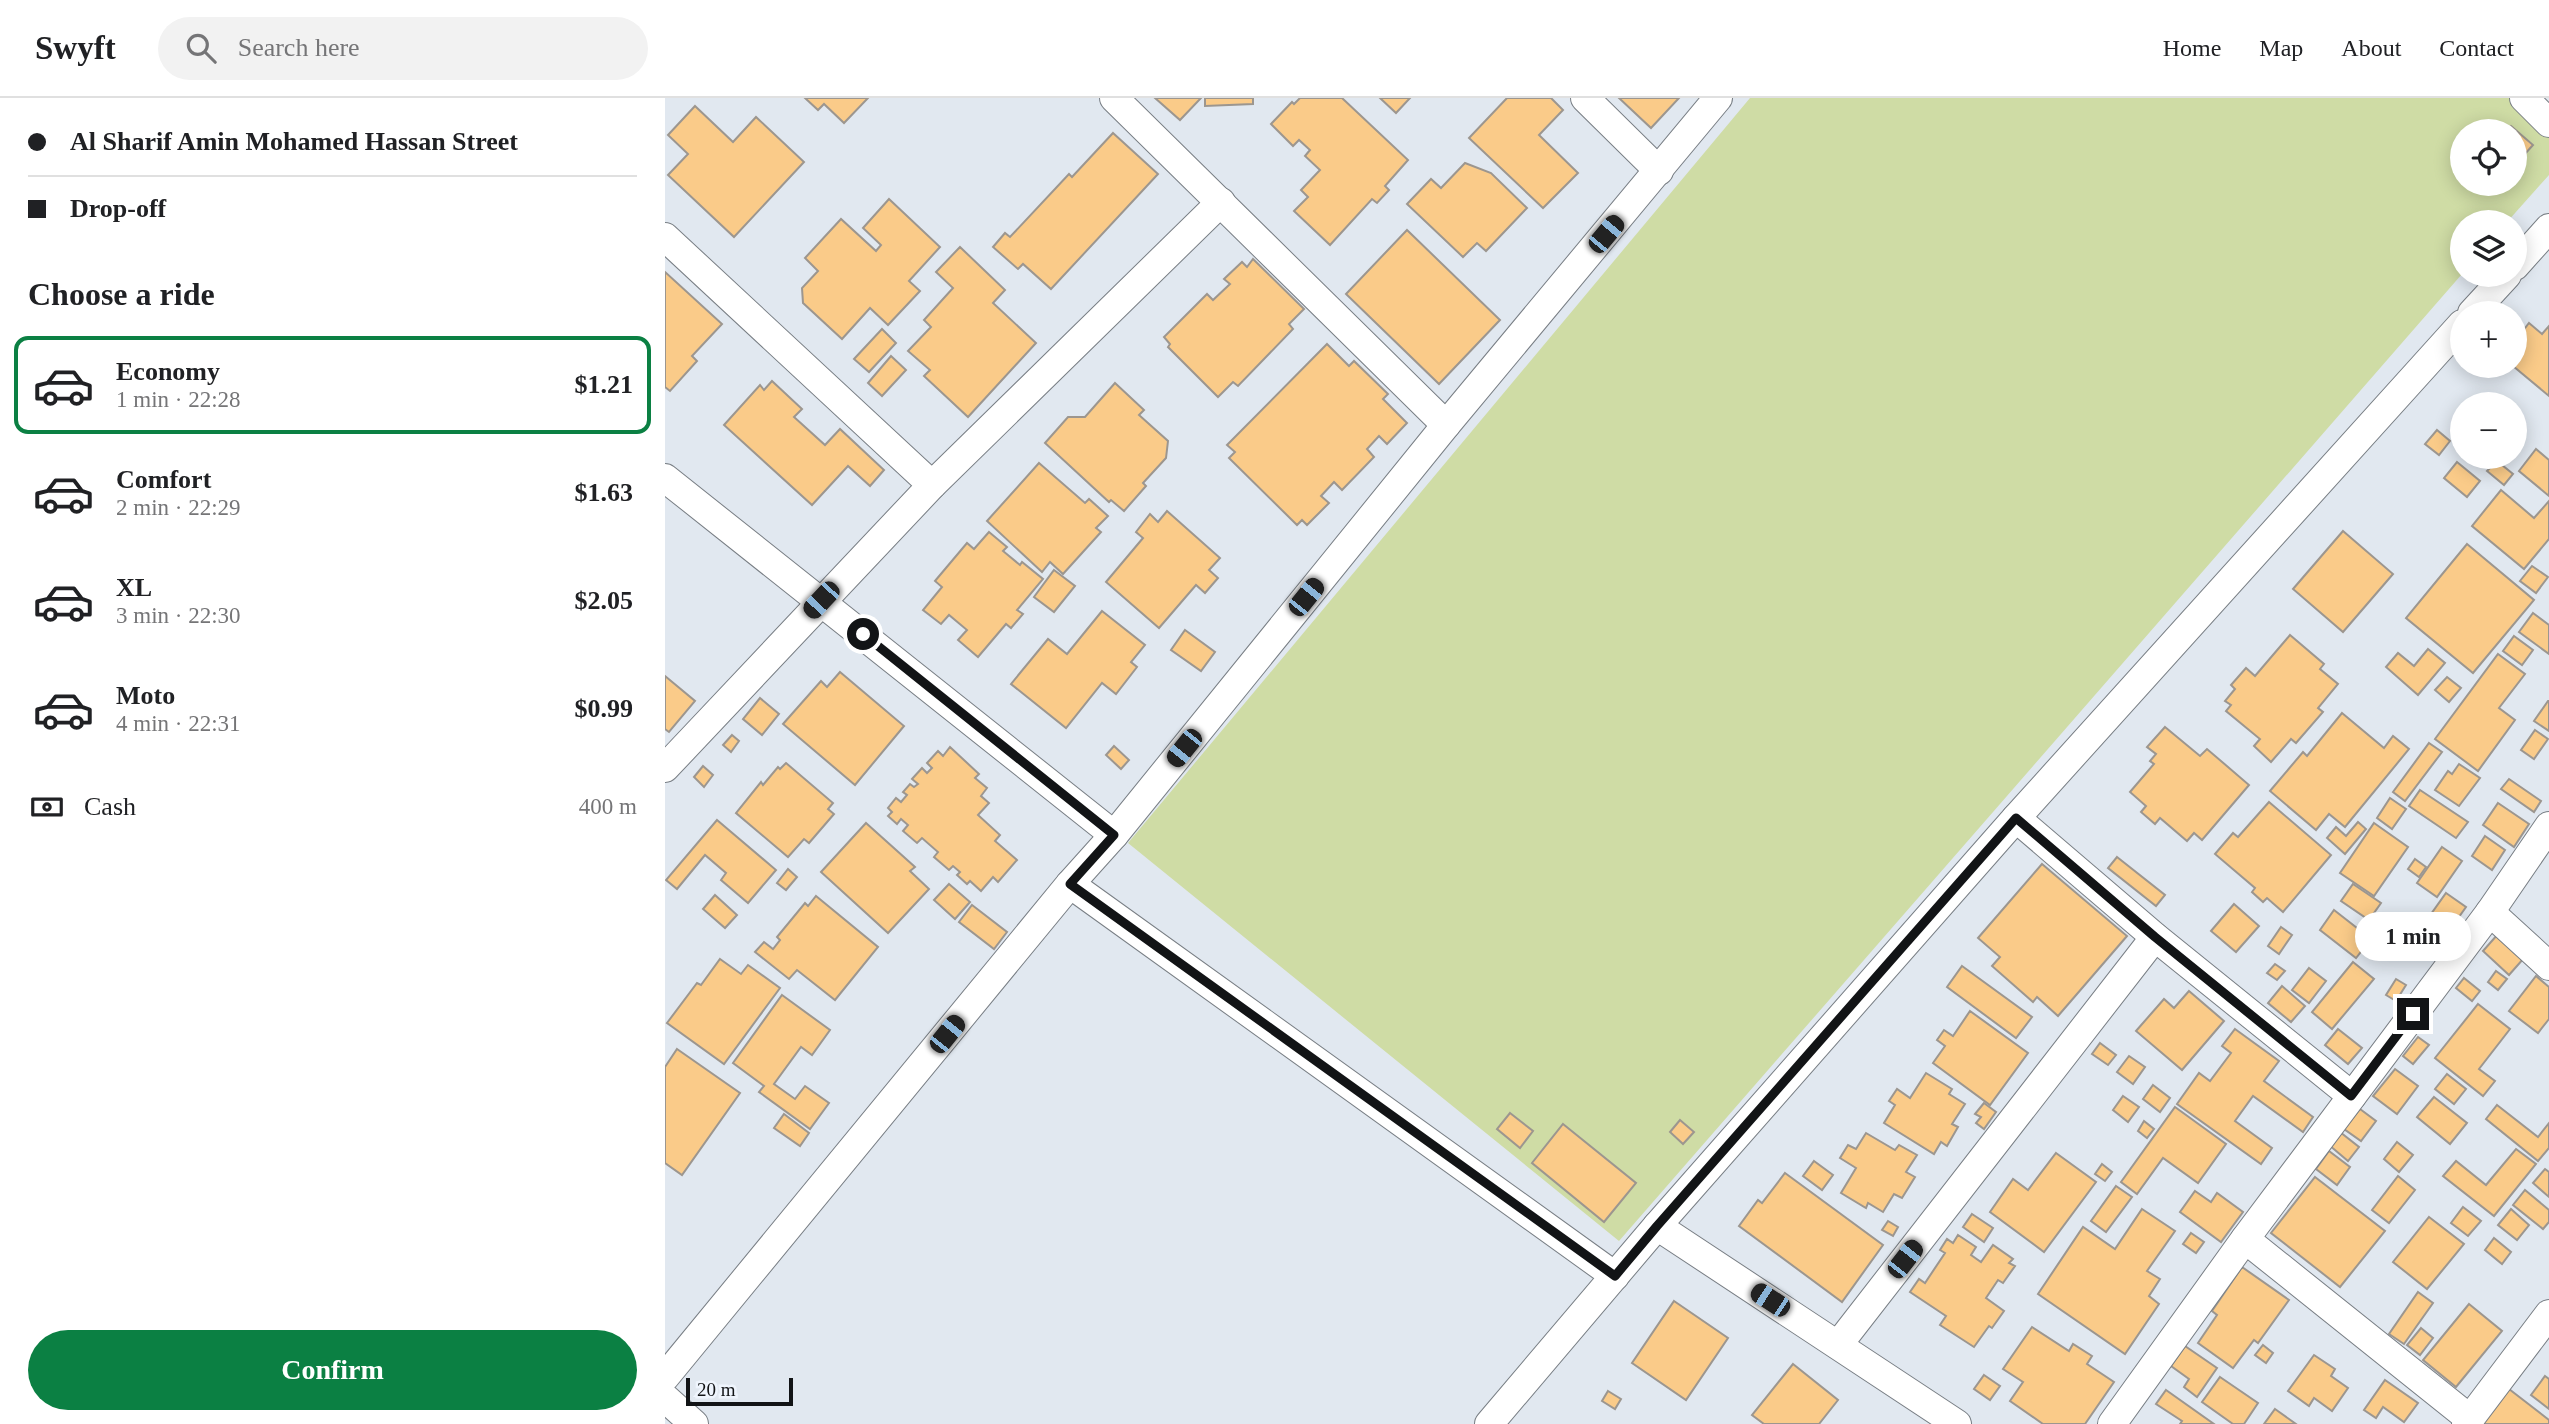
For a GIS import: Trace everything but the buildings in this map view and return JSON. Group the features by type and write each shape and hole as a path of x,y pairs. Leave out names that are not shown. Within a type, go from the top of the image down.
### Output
{"street":[{"path":"1114,98 1446,425"},
{"path":"1585,98 1659,171"},
{"path":"665,1377 1070,884 1114,835 1446,425 1718,98"},
{"path":"2524,98 2549,124"},
{"path":"665,768 932,485 1221,202"},
{"path":"2527,253 2549,228"},
{"path":"665,237 932,485"},
{"path":"2483,301 2496,287"},
{"path":"1489,1424 1657,1226 2016,818 2450,337"},
{"path":"665,478 1114,835"},
{"path":"2016,818 2155,937 2351,1096"},
{"path":"2112,1424 2245,1239 2490,912 2549,826"},
{"path":"1070,884 1615,1276"},
{"path":"2490,912 2549,966"},
{"path":"1838,1345 2155,937"},
{"path":"1657,1226 1957,1424"},
{"path":"2245,1239 2468,1421 2549,1314"},
{"path":"665,1398 694,1424"}],"green space":[{"path":"1750,98 2534,98 2549,113 2549,175 2518,210 2450,210 2451,287 1619,1241 1128,843"}],"route":[{"path":"863,634 1114,835 1070,884 1615,1276 2016,818 2155,937 2351,1096 2413,1014"}]}
